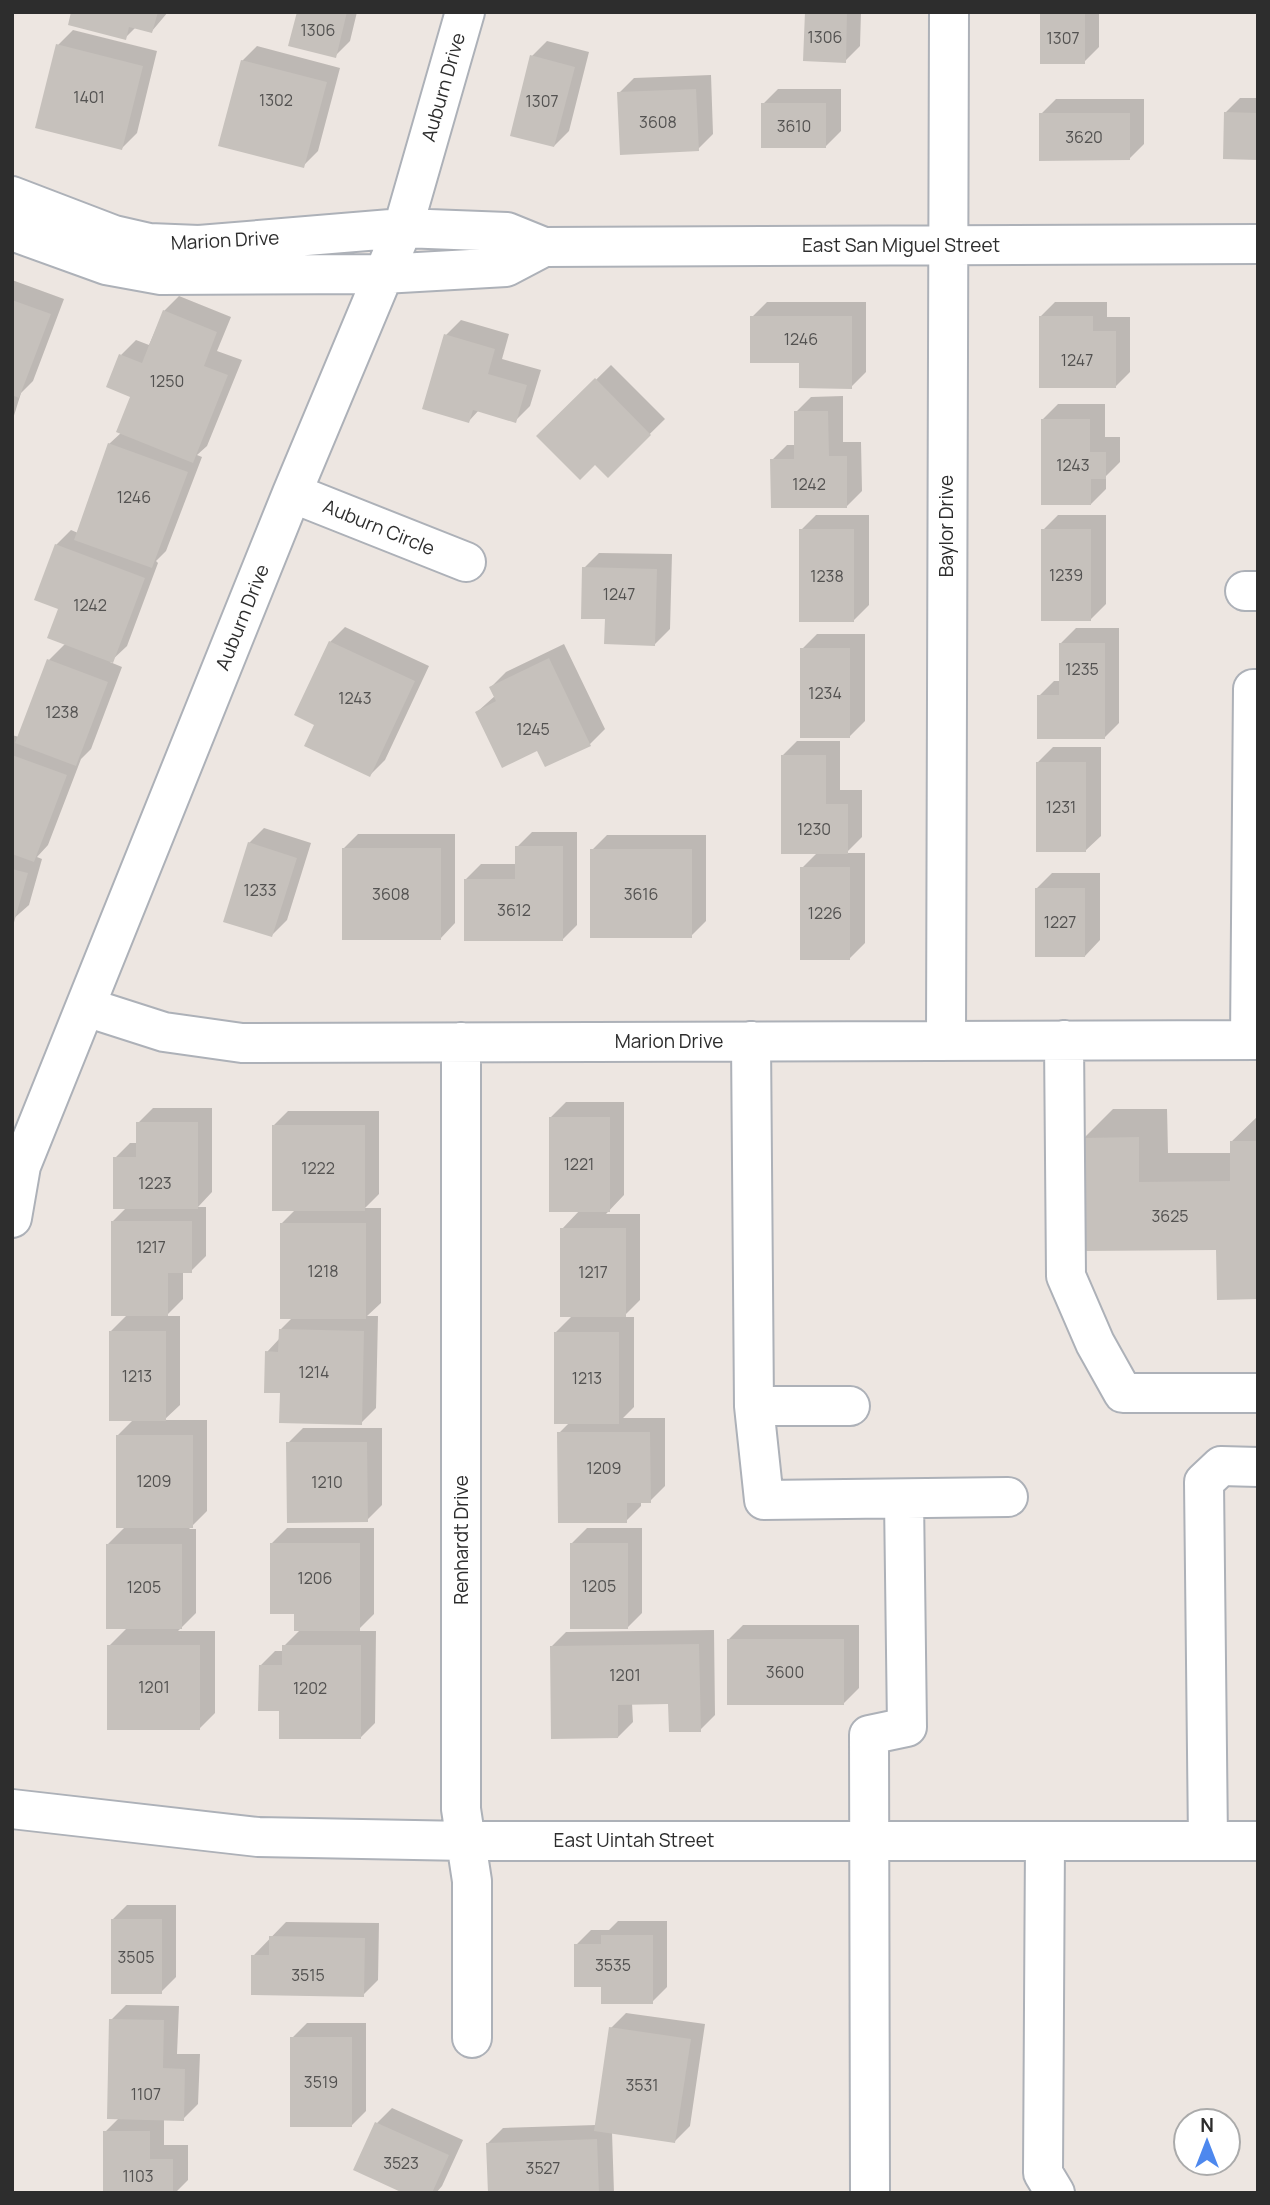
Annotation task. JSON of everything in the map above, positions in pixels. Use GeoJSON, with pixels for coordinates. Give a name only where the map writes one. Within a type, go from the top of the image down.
{"type":"FeatureCollection","features":[{"type":"Feature","properties":{"kind":"street","name":"Auburn Drive"},"geometry":{"type":"LineString","coordinates":[[12,1218],[21,1166],[292,493],[403,228],[465,12]]}},
{"type":"Feature","properties":{"kind":"street","name":"Baylor Drive"},"geometry":{"type":"LineString","coordinates":[[946,1040],[949,12]]}},
{"type":"Feature","properties":{"kind":"street","name":"Marion Drive"},"geometry":{"type":"LineString","coordinates":[[12,196],[114,235],[149,243],[199,245],[403,228]]}},
{"type":"Feature","properties":{"kind":"street","name":"East San Miguel Street"},"geometry":{"type":"LineString","coordinates":[[403,228],[507,232],[544,247],[1258,244]]}},
{"type":"Feature","properties":{"kind":"street","name":"Marion Drive"},"geometry":{"type":"LineString","coordinates":[[12,231],[106,265],[161,275],[383,274]]}},
{"type":"Feature","properties":{"kind":"street","name":"East San Miguel Street"},"geometry":{"type":"LineString","coordinates":[[383,274],[506,267],[544,247]]}},
{"type":"Feature","properties":{"kind":"street","name":"Auburn Circle"},"geometry":{"type":"LineString","coordinates":[[292,493],[466,562]]}},
{"type":"Feature","properties":{"kind":"street"},"geometry":{"type":"LineString","coordinates":[[1254,1040],[1253,689],[1258,689]]}},
{"type":"Feature","properties":{"kind":"street","name":"Marion Drive"},"geometry":{"type":"LineString","coordinates":[[86,1007],[164,1032],[221,1041],[1254,1040]]}},
{"type":"Feature","properties":{"kind":"street"},"geometry":{"type":"LineString","coordinates":[[1064,1040],[1066,1276],[1095,1343],[1123,1393],[1258,1393]]}},
{"type":"Feature","properties":{"kind":"street"},"geometry":{"type":"LineString","coordinates":[[751,1041],[754,1406],[764,1500],[1008,1497]]}},
{"type":"Feature","properties":{"kind":"street","name":"Renhardt Drive"},"geometry":{"type":"LineString","coordinates":[[461,1042],[461,1809],[472,1881],[472,2038]]}},
{"type":"Feature","properties":{"kind":"street"},"geometry":{"type":"LineString","coordinates":[[754,1406],[850,1406]]}},
{"type":"Feature","properties":{"kind":"street"},"geometry":{"type":"LineString","coordinates":[[1208,1842],[1204,1482],[1221,1466],[1258,1467]]}},
{"type":"Feature","properties":{"kind":"street"},"geometry":{"type":"LineString","coordinates":[[870,2193],[869,1735],[907,1727],[904,1499]]}},
{"type":"Feature","properties":{"kind":"street","name":"East Uintah Street"},"geometry":{"type":"LineString","coordinates":[[12,1809],[258,1837],[466,1841],[870,1839],[1258,1842]]}},
{"type":"Feature","properties":{"kind":"street"},"geometry":{"type":"LineString","coordinates":[[1045,1842],[1043,2172],[1055,2193]]}},
{"type":"Feature","properties":{"kind":"building"},"geometry":{"type":"Polygon","coordinates":[[[71,12],[158,12],[152,33],[129,27],[126,40],[68,25],[71,12]]]}},
{"type":"Feature","properties":{"kind":"building"},"geometry":{"type":"Polygon","coordinates":[[[297,12],[347,12],[336,58],[288,46],[297,12]]]}},
{"type":"Feature","properties":{"kind":"building"},"geometry":{"type":"Polygon","coordinates":[[[805,12],[847,12],[846,63],[803,61],[805,12]]]}},
{"type":"Feature","properties":{"kind":"building"},"geometry":{"type":"Polygon","coordinates":[[[1040,12],[1085,12],[1085,64],[1040,64],[1040,12]]]}},
{"type":"Feature","properties":{"kind":"building"},"geometry":{"type":"Polygon","coordinates":[[[56,44],[143,66],[122,150],[35,128],[56,44]]]}},
{"type":"Feature","properties":{"kind":"building"},"geometry":{"type":"Polygon","coordinates":[[[530,55],[575,67],[554,147],[510,136],[530,55]]]}},
{"type":"Feature","properties":{"kind":"building"},"geometry":{"type":"Polygon","coordinates":[[[241,60],[327,82],[304,168],[218,146],[241,60]]]}},
{"type":"Feature","properties":{"kind":"building"},"geometry":{"type":"Polygon","coordinates":[[[696,89],[699,151],[620,155],[617,92],[696,89]]]}},
{"type":"Feature","properties":{"kind":"building"},"geometry":{"type":"Polygon","coordinates":[[[761,103],[826,103],[826,148],[761,148],[761,103]]]}},
{"type":"Feature","properties":{"kind":"building"},"geometry":{"type":"Polygon","coordinates":[[[1224,112],[1258,113],[1258,160],[1223,159],[1224,112]]]}},
{"type":"Feature","properties":{"kind":"building"},"geometry":{"type":"Polygon","coordinates":[[[1039,113],[1130,113],[1130,160],[1039,161],[1039,113]]]}},
{"type":"Feature","properties":{"kind":"building"},"geometry":{"type":"Polygon","coordinates":[[[12,300],[51,314],[19,398],[12,395],[12,300]]]}},
{"type":"Feature","properties":{"kind":"building"},"geometry":{"type":"Polygon","coordinates":[[[163,310],[217,332],[204,366],[228,375],[193,463],[116,432],[130,397],[106,387],[119,354],[142,363],[163,310]]]}},
{"type":"Feature","properties":{"kind":"building"},"geometry":{"type":"Polygon","coordinates":[[[750,316],[852,316],[852,389],[799,388],[799,363],[750,363],[750,316]]]}},
{"type":"Feature","properties":{"kind":"building"},"geometry":{"type":"Polygon","coordinates":[[[1039,316],[1093,316],[1093,331],[1116,331],[1116,388],[1039,388],[1039,316]]]}},
{"type":"Feature","properties":{"kind":"building"},"geometry":{"type":"Polygon","coordinates":[[[444,334],[495,349],[488,374],[527,385],[516,423],[473,410],[469,423],[422,409],[444,334]]]}},
{"type":"Feature","properties":{"kind":"building"},"geometry":{"type":"Polygon","coordinates":[[[595,378],[651,435],[608,478],[595,465],[580,480],[536,436],[595,378]]]}},
{"type":"Feature","properties":{"kind":"building"},"geometry":{"type":"Polygon","coordinates":[[[794,411],[828,411],[829,456],[847,456],[847,508],[771,508],[770,459],[794,459],[794,411]]]}},
{"type":"Feature","properties":{"kind":"building"},"geometry":{"type":"Polygon","coordinates":[[[1041,419],[1090,419],[1090,452],[1106,452],[1106,479],[1091,479],[1091,505],[1041,505],[1041,419]]]}},
{"type":"Feature","properties":{"kind":"building"},"geometry":{"type":"Polygon","coordinates":[[[108,443],[188,472],[152,568],[74,540],[108,443]]]}},
{"type":"Feature","properties":{"kind":"building"},"geometry":{"type":"Polygon","coordinates":[[[799,529],[854,529],[854,622],[799,622],[799,529]]]}},
{"type":"Feature","properties":{"kind":"building"},"geometry":{"type":"Polygon","coordinates":[[[1041,529],[1091,529],[1091,621],[1041,621],[1041,529]]]}},
{"type":"Feature","properties":{"kind":"building"},"geometry":{"type":"Polygon","coordinates":[[[55,544],[145,578],[113,663],[47,638],[58,609],[34,600],[55,544]]]}},
{"type":"Feature","properties":{"kind":"building"},"geometry":{"type":"Polygon","coordinates":[[[582,567],[657,569],[655,646],[604,644],[605,619],[581,619],[582,567]]]}},
{"type":"Feature","properties":{"kind":"building"},"geometry":{"type":"Polygon","coordinates":[[[329,641],[415,681],[370,777],[304,746],[314,725],[294,715],[329,641]]]}},
{"type":"Feature","properties":{"kind":"building"},"geometry":{"type":"Polygon","coordinates":[[[1059,643],[1105,643],[1105,739],[1037,739],[1037,695],[1059,695],[1059,643]]]}},
{"type":"Feature","properties":{"kind":"building"},"geometry":{"type":"Polygon","coordinates":[[[800,648],[850,648],[850,738],[800,738],[800,648]]]}},
{"type":"Feature","properties":{"kind":"building"},"geometry":{"type":"Polygon","coordinates":[[[549,658],[591,746],[545,767],[537,751],[502,768],[475,712],[496,701],[489,687],[549,658]]]}},
{"type":"Feature","properties":{"kind":"building"},"geometry":{"type":"Polygon","coordinates":[[[47,659],[108,682],[76,766],[15,743],[47,659]]]}},
{"type":"Feature","properties":{"kind":"building"},"geometry":{"type":"Polygon","coordinates":[[[12,755],[67,775],[34,862],[12,854],[12,755]]]}},
{"type":"Feature","properties":{"kind":"building"},"geometry":{"type":"Polygon","coordinates":[[[781,755],[826,755],[826,804],[848,804],[848,854],[781,854],[781,755]]]}},
{"type":"Feature","properties":{"kind":"building"},"geometry":{"type":"Polygon","coordinates":[[[1036,762],[1086,762],[1086,852],[1036,852],[1036,762]]]}},
{"type":"Feature","properties":{"kind":"building"},"geometry":{"type":"Polygon","coordinates":[[[248,842],[297,858],[272,937],[223,922],[248,842]]]}},
{"type":"Feature","properties":{"kind":"building"},"geometry":{"type":"Polygon","coordinates":[[[515,846],[563,846],[563,941],[464,941],[464,879],[515,879],[515,846]]]}},
{"type":"Feature","properties":{"kind":"building"},"geometry":{"type":"Polygon","coordinates":[[[342,848],[441,848],[441,940],[342,940],[342,848]]]}},
{"type":"Feature","properties":{"kind":"building"},"geometry":{"type":"Polygon","coordinates":[[[590,849],[692,849],[692,938],[590,938],[590,849]]]}},
{"type":"Feature","properties":{"kind":"building"},"geometry":{"type":"Polygon","coordinates":[[[800,867],[850,867],[850,960],[800,960],[800,867]]]}},
{"type":"Feature","properties":{"kind":"building"},"geometry":{"type":"Polygon","coordinates":[[[12,869],[28,873],[13,926],[12,926],[12,869]]]}},
{"type":"Feature","properties":{"kind":"building"},"geometry":{"type":"Polygon","coordinates":[[[1035,888],[1085,888],[1085,957],[1035,957],[1035,888]]]}},
{"type":"Feature","properties":{"kind":"building"},"geometry":{"type":"Polygon","coordinates":[[[549,1117],[610,1117],[610,1212],[549,1212],[549,1117]]]}},
{"type":"Feature","properties":{"kind":"building"},"geometry":{"type":"Polygon","coordinates":[[[136,1122],[198,1122],[198,1209],[113,1209],[113,1157],[136,1157],[136,1122]]]}},
{"type":"Feature","properties":{"kind":"building"},"geometry":{"type":"Polygon","coordinates":[[[272,1125],[365,1125],[365,1211],[272,1211],[272,1125]]]}},
{"type":"Feature","properties":{"kind":"building"},"geometry":{"type":"Polygon","coordinates":[[[1139,1137],[1139,1182],[1230,1181],[1230,1141],[1258,1141],[1258,1299],[1217,1300],[1216,1250],[1083,1251],[1082,1138],[1139,1137]]]}},
{"type":"Feature","properties":{"kind":"building"},"geometry":{"type":"Polygon","coordinates":[[[111,1221],[192,1221],[192,1273],[168,1273],[168,1316],[111,1316],[111,1221]]]}},
{"type":"Feature","properties":{"kind":"building"},"geometry":{"type":"Polygon","coordinates":[[[280,1223],[366,1223],[366,1319],[280,1319],[280,1223]]]}},
{"type":"Feature","properties":{"kind":"building"},"geometry":{"type":"Polygon","coordinates":[[[560,1228],[626,1228],[626,1317],[560,1317],[560,1228]]]}},
{"type":"Feature","properties":{"kind":"building"},"geometry":{"type":"Polygon","coordinates":[[[279,1329],[364,1331],[362,1425],[279,1423],[280,1393],[264,1393],[265,1351],[278,1352],[279,1329]]]}},
{"type":"Feature","properties":{"kind":"building"},"geometry":{"type":"Polygon","coordinates":[[[109,1331],[166,1331],[166,1421],[109,1421],[109,1331]]]}},
{"type":"Feature","properties":{"kind":"building"},"geometry":{"type":"Polygon","coordinates":[[[554,1332],[619,1332],[619,1424],[554,1424],[554,1332]]]}},
{"type":"Feature","properties":{"kind":"building"},"geometry":{"type":"Polygon","coordinates":[[[557,1432],[650,1432],[651,1503],[627,1503],[627,1523],[558,1523],[557,1432]]]}},
{"type":"Feature","properties":{"kind":"building"},"geometry":{"type":"Polygon","coordinates":[[[116,1435],[193,1435],[193,1528],[116,1528],[116,1435]]]}},
{"type":"Feature","properties":{"kind":"building"},"geometry":{"type":"Polygon","coordinates":[[[286,1442],[367,1442],[368,1522],[287,1523],[286,1442]]]}},
{"type":"Feature","properties":{"kind":"building"},"geometry":{"type":"Polygon","coordinates":[[[270,1543],[360,1543],[360,1631],[294,1631],[294,1614],[270,1614],[270,1543]]]}},
{"type":"Feature","properties":{"kind":"building"},"geometry":{"type":"Polygon","coordinates":[[[570,1543],[628,1543],[628,1629],[570,1629],[570,1543]]]}},
{"type":"Feature","properties":{"kind":"building"},"geometry":{"type":"Polygon","coordinates":[[[106,1544],[182,1544],[182,1629],[106,1629],[106,1544]]]}},
{"type":"Feature","properties":{"kind":"building"},"geometry":{"type":"Polygon","coordinates":[[[727,1639],[844,1639],[844,1705],[727,1705],[727,1639]]]}},
{"type":"Feature","properties":{"kind":"building"},"geometry":{"type":"Polygon","coordinates":[[[699,1644],[701,1732],[669,1732],[668,1704],[618,1705],[618,1738],[551,1739],[550,1646],[699,1644]]]}},
{"type":"Feature","properties":{"kind":"building"},"geometry":{"type":"Polygon","coordinates":[[[107,1645],[200,1645],[200,1730],[107,1730],[107,1645]]]}},
{"type":"Feature","properties":{"kind":"building"},"geometry":{"type":"Polygon","coordinates":[[[282,1645],[361,1645],[361,1739],[279,1739],[279,1711],[258,1711],[259,1665],[282,1665],[282,1645]]]}},
{"type":"Feature","properties":{"kind":"building"},"geometry":{"type":"Polygon","coordinates":[[[111,1919],[162,1919],[162,1994],[111,1994],[111,1919]]]}},
{"type":"Feature","properties":{"kind":"building"},"geometry":{"type":"Polygon","coordinates":[[[601,1935],[653,1935],[653,2004],[601,2004],[601,1987],[574,1987],[574,1944],[601,1944],[601,1935]]]}},
{"type":"Feature","properties":{"kind":"building"},"geometry":{"type":"Polygon","coordinates":[[[269,1936],[365,1938],[364,1997],[251,1995],[251,1955],[269,1955],[269,1936]]]}},
{"type":"Feature","properties":{"kind":"building"},"geometry":{"type":"Polygon","coordinates":[[[109,2019],[164,2020],[163,2068],[185,2069],[184,2121],[107,2119],[109,2019]]]}},
{"type":"Feature","properties":{"kind":"building"},"geometry":{"type":"Polygon","coordinates":[[[609,2027],[691,2039],[675,2143],[594,2131],[609,2027]]]}},
{"type":"Feature","properties":{"kind":"building"},"geometry":{"type":"Polygon","coordinates":[[[290,2037],[352,2037],[352,2127],[290,2127],[290,2037]]]}},
{"type":"Feature","properties":{"kind":"building"},"geometry":{"type":"Polygon","coordinates":[[[375,2122],[449,2155],[432,2193],[403,2193],[353,2170],[375,2122]]]}},
{"type":"Feature","properties":{"kind":"building"},"geometry":{"type":"Polygon","coordinates":[[[103,2131],[150,2131],[150,2159],[173,2159],[173,2193],[103,2193],[103,2131]]]}},
{"type":"Feature","properties":{"kind":"building"},"geometry":{"type":"Polygon","coordinates":[[[597,2139],[599,2193],[488,2193],[486,2143],[597,2139]]]}}]}
